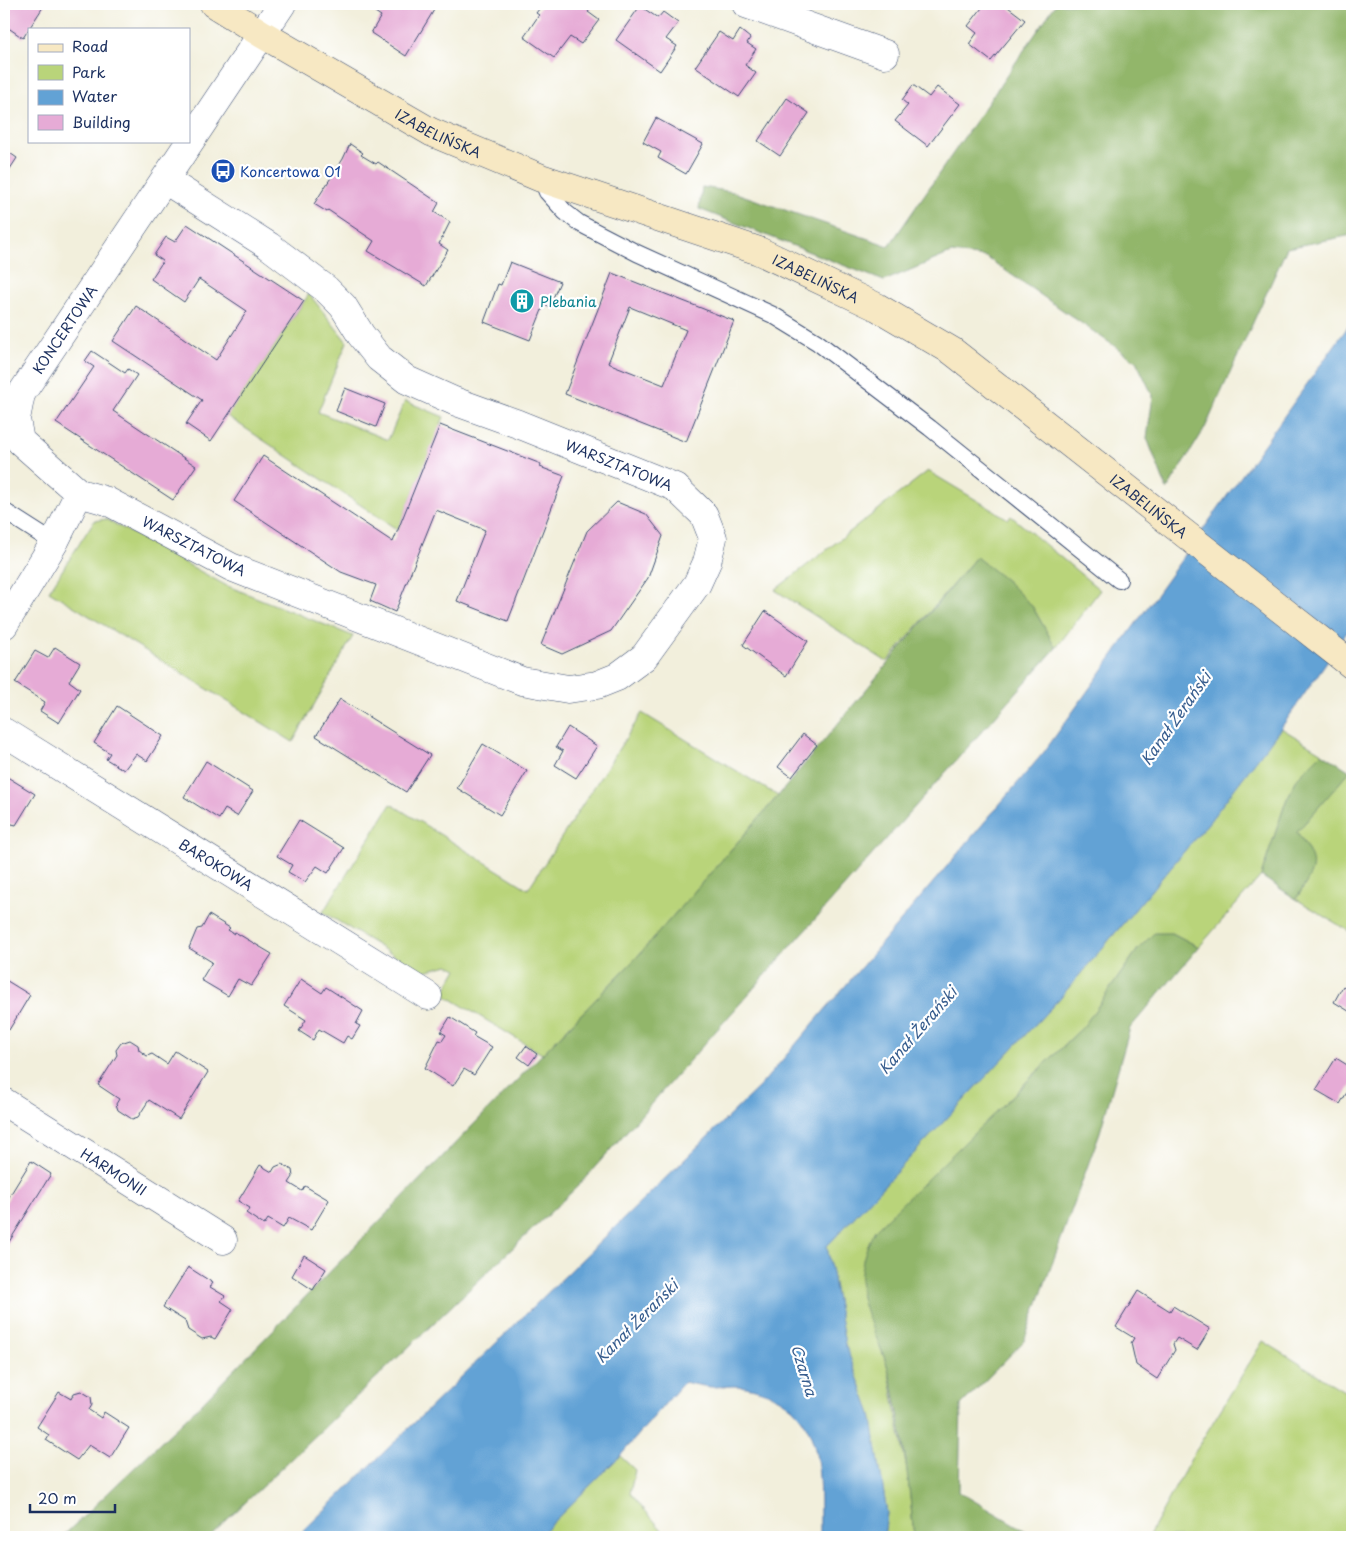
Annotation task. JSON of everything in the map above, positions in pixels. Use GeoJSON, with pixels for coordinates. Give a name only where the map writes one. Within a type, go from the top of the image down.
{"type":"FeatureCollection","features":[{"type":"Feature","properties":{"kind":"street","name":"IZABELIŃSKA"},"geometry":{"type":"LineString","coordinates":[[214,4],[431,132],[541,178],[759,252],[877,307],[952,351],[1352,665]]}},
{"type":"Feature","properties":{"kind":"street","name":"KONCERTOWA"},"geometry":{"type":"LineString","coordinates":[[79,493],[20,441],[16,419],[17,405],[21,394],[282,4]]}},
{"type":"Feature","properties":{"kind":"street"},"geometry":{"type":"LineString","coordinates":[[746,4],[885,54]]}},
{"type":"Feature","properties":{"kind":"street","name":"WARSZTATOWA"},"geometry":{"type":"LineString","coordinates":[[79,493],[107,501],[240,571],[522,681],[568,688],[597,685],[617,677],[644,658],[697,584],[707,562],[712,538],[704,515],[675,487],[518,424],[454,402],[407,380],[379,358],[361,335],[343,306],[326,288],[269,246],[165,180]]}},
{"type":"Feature","properties":{"kind":"street"},"geometry":{"type":"LineString","coordinates":[[4,624],[54,543],[79,493]]}},
{"type":"Feature","properties":{"kind":"street","name":"BAROKOWA"},"geometry":{"type":"LineString","coordinates":[[4,732],[428,996]]}},
{"type":"Feature","properties":{"kind":"street","name":"HARMONII"},"geometry":{"type":"LineString","coordinates":[[4,1102],[223,1240]]}},
{"type":"Feature","properties":{"kind":"lane"},"geometry":{"type":"LineString","coordinates":[[541,178],[547,192],[565,212],[579,223],[637,253],[773,315],[817,342],[930,428],[1119,580]]}},
{"type":"Feature","properties":{"kind":"lane"},"geometry":{"type":"LineString","coordinates":[[4,511],[54,543]]}},
{"type":"Feature","properties":{"kind":"green space"},"geometry":{"type":"Polygon","coordinates":[[[1056,4],[1352,4],[1352,235],[1287,248],[1205,428],[1167,490],[1147,438],[1153,396],[1136,361],[986,257],[951,253],[884,281],[699,209],[702,187],[733,192],[889,246],[1056,4]]]}},
{"type":"Feature","properties":{"kind":"green space"},"geometry":{"type":"Polygon","coordinates":[[[309,294],[347,342],[318,412],[388,440],[405,401],[444,417],[398,530],[227,416],[309,294]]]}},
{"type":"Feature","properties":{"kind":"green space"},"geometry":{"type":"Polygon","coordinates":[[[928,471],[1008,519],[1011,516],[1100,590],[1056,648],[1032,606],[976,557],[887,662],[775,590],[928,471]]]}},
{"type":"Feature","properties":{"kind":"green space"},"geometry":{"type":"Polygon","coordinates":[[[106,519],[225,585],[353,636],[293,742],[49,591],[94,521],[106,519]]]}},
{"type":"Feature","properties":{"kind":"green space"},"geometry":{"type":"Polygon","coordinates":[[[976,557],[1007,581],[1032,606],[1056,648],[579,1185],[209,1537],[62,1537],[201,1404],[637,957],[778,796],[976,557]]]}},
{"type":"Feature","properties":{"kind":"green space"},"geometry":{"type":"Polygon","coordinates":[[[642,713],[778,796],[637,957],[542,1054],[443,994],[457,969],[448,965],[421,972],[323,912],[391,804],[528,889],[642,713]]]}},
{"type":"Feature","properties":{"kind":"green space"},"geometry":{"type":"Polygon","coordinates":[[[1281,728],[1322,753],[1298,777],[1286,801],[1261,876],[1199,947],[1172,933],[1138,949],[1084,1026],[1013,1095],[861,1293],[888,1368],[908,1476],[914,1537],[884,1537],[887,1513],[871,1414],[845,1344],[827,1246],[1060,998],[1209,822],[1281,728]]]}},
{"type":"Feature","properties":{"kind":"green space"},"geometry":{"type":"Polygon","coordinates":[[[1322,753],[1350,771],[1297,832],[1309,852],[1313,865],[1312,872],[1296,899],[1261,876],[1286,801],[1298,777],[1322,753]]]}},
{"type":"Feature","properties":{"kind":"green space"},"geometry":{"type":"Polygon","coordinates":[[[1352,768],[1352,933],[1296,899],[1307,880],[1312,866],[1308,851],[1297,832],[1352,768]]]}},
{"type":"Feature","properties":{"kind":"green space"},"geometry":{"type":"Polygon","coordinates":[[[1154,933],[1172,933],[1199,947],[1130,1028],[1100,1132],[1024,1341],[961,1405],[959,1492],[1036,1537],[914,1537],[904,1452],[893,1388],[885,1359],[861,1292],[863,1260],[868,1245],[875,1230],[1084,1026],[1138,949],[1154,933]]]}},
{"type":"Feature","properties":{"kind":"green space"},"geometry":{"type":"Polygon","coordinates":[[[1263,1341],[1352,1396],[1352,1537],[1148,1537],[1197,1448],[1263,1341]]]}},
{"type":"Feature","properties":{"kind":"green space"},"geometry":{"type":"Polygon","coordinates":[[[620,1456],[635,1470],[630,1493],[668,1537],[538,1537],[620,1456]]]}},
{"type":"Feature","properties":{"kind":"water"},"geometry":{"type":"Polygon","coordinates":[[[1352,321],[1352,625],[1281,728],[1209,822],[1060,998],[827,1246],[845,1344],[871,1414],[887,1513],[884,1537],[820,1537],[818,1465],[813,1443],[805,1424],[792,1408],[773,1395],[746,1387],[711,1387],[684,1382],[620,1456],[538,1537],[297,1537],[761,1085],[1044,752],[1352,321]]]}},
{"type":"Feature","properties":{"kind":"building"},"geometry":{"type":"Polygon","coordinates":[[[4,4],[45,4],[23,38],[4,25],[4,4]]]}},
{"type":"Feature","properties":{"kind":"building"},"geometry":{"type":"Polygon","coordinates":[[[380,4],[403,6],[404,4],[424,4],[434,10],[406,56],[371,33],[381,16],[375,12],[380,4]]]}},
{"type":"Feature","properties":{"kind":"building"},"geometry":{"type":"Polygon","coordinates":[[[543,4],[594,4],[588,12],[599,20],[581,44],[570,37],[554,58],[524,37],[539,15],[536,13],[543,4]]]}},
{"type":"Feature","properties":{"kind":"building"},"geometry":{"type":"Polygon","coordinates":[[[985,4],[1004,4],[1025,20],[991,61],[969,44],[977,33],[968,26],[985,4]]]}},
{"type":"Feature","properties":{"kind":"building"},"geometry":{"type":"Polygon","coordinates":[[[640,6],[658,18],[663,12],[678,23],[666,39],[677,46],[660,71],[616,40],[640,6]]]}},
{"type":"Feature","properties":{"kind":"building"},"geometry":{"type":"Polygon","coordinates":[[[740,30],[750,38],[747,43],[756,49],[745,65],[756,73],[739,97],[695,67],[719,32],[733,41],[740,30]]]}},
{"type":"Feature","properties":{"kind":"building"},"geometry":{"type":"Polygon","coordinates":[[[913,85],[929,97],[937,87],[960,104],[928,146],[895,121],[908,105],[902,100],[913,85]]]}},
{"type":"Feature","properties":{"kind":"building"},"geometry":{"type":"Polygon","coordinates":[[[787,98],[809,113],[780,156],[758,141],[787,98]]]}},
{"type":"Feature","properties":{"kind":"building"},"geometry":{"type":"Polygon","coordinates":[[[656,118],[703,144],[686,174],[658,158],[661,152],[643,142],[656,118]]]}},
{"type":"Feature","properties":{"kind":"building"},"geometry":{"type":"Polygon","coordinates":[[[350,144],[363,153],[361,155],[376,164],[378,162],[439,203],[434,212],[450,222],[439,244],[448,250],[426,286],[368,251],[374,241],[328,210],[327,212],[314,204],[343,159],[350,144]]]}},
{"type":"Feature","properties":{"kind":"building"},"geometry":{"type":"Polygon","coordinates":[[[4,149],[17,158],[4,178],[4,149]]]}},
{"type":"Feature","properties":{"kind":"building"},"geometry":{"type":"Polygon","coordinates":[[[187,224],[304,301],[211,441],[186,424],[202,400],[113,341],[136,306],[216,360],[247,311],[199,279],[184,302],[151,279],[163,261],[154,255],[166,237],[175,242],[187,224]]]}},
{"type":"Feature","properties":{"kind":"building","name":"Plebania"},"geometry":{"type":"Polygon","coordinates":[[[510,262],[560,282],[549,307],[544,305],[530,340],[484,322],[498,284],[501,285],[510,262]]]}},
{"type":"Feature","properties":{"kind":"building"},"geometry":{"type":"Polygon","coordinates":[[[612,273],[734,321],[686,442],[565,394],[612,273]],[[630,307],[608,363],[664,385],[686,330],[630,307]]]}},
{"type":"Feature","properties":{"kind":"building"},"geometry":{"type":"Polygon","coordinates":[[[92,351],[125,373],[128,369],[137,375],[113,411],[196,466],[173,500],[56,423],[94,367],[85,361],[92,351]]]}},
{"type":"Feature","properties":{"kind":"building"},"geometry":{"type":"Polygon","coordinates":[[[345,388],[385,404],[376,427],[336,411],[345,388]]]}},
{"type":"Feature","properties":{"kind":"building"},"geometry":{"type":"Polygon","coordinates":[[[440,425],[541,464],[540,467],[564,476],[508,621],[457,601],[485,530],[436,510],[395,612],[370,601],[376,585],[341,572],[234,501],[263,456],[393,542],[440,425]]]}},
{"type":"Feature","properties":{"kind":"building"},"geometry":{"type":"Polygon","coordinates":[[[617,502],[646,514],[663,536],[648,578],[611,631],[562,654],[541,645],[587,531],[617,502]]]}},
{"type":"Feature","properties":{"kind":"building"},"geometry":{"type":"Polygon","coordinates":[[[765,611],[808,641],[786,676],[743,645],[765,611]]]}},
{"type":"Feature","properties":{"kind":"building"},"geometry":{"type":"Polygon","coordinates":[[[55,647],[80,663],[69,681],[80,689],[59,723],[40,711],[45,702],[15,683],[35,651],[48,658],[55,647]]]}},
{"type":"Feature","properties":{"kind":"building"},"geometry":{"type":"Polygon","coordinates":[[[340,699],[430,755],[406,792],[316,736],[340,699]]]}},
{"type":"Feature","properties":{"kind":"building"},"geometry":{"type":"Polygon","coordinates":[[[117,706],[163,736],[147,761],[136,754],[124,770],[106,759],[110,753],[94,743],[117,706]]]}},
{"type":"Feature","properties":{"kind":"building"},"geometry":{"type":"Polygon","coordinates":[[[568,727],[597,746],[576,778],[555,765],[563,751],[556,747],[568,727]]]}},
{"type":"Feature","properties":{"kind":"building"},"geometry":{"type":"Polygon","coordinates":[[[803,734],[817,745],[792,777],[778,767],[803,734]]]}},
{"type":"Feature","properties":{"kind":"building"},"geometry":{"type":"Polygon","coordinates":[[[483,744],[527,771],[500,815],[457,788],[483,744]]]}},
{"type":"Feature","properties":{"kind":"building"},"geometry":{"type":"Polygon","coordinates":[[[206,761],[253,791],[237,816],[225,809],[219,819],[184,797],[206,761]]]}},
{"type":"Feature","properties":{"kind":"building"},"geometry":{"type":"Polygon","coordinates":[[[4,775],[35,794],[16,825],[4,822],[4,775]]]}},
{"type":"Feature","properties":{"kind":"building"},"geometry":{"type":"Polygon","coordinates":[[[299,820],[344,848],[328,873],[317,866],[305,882],[288,872],[292,865],[277,856],[299,820]]]}},
{"type":"Feature","properties":{"kind":"building"},"geometry":{"type":"Polygon","coordinates":[[[209,915],[230,928],[228,930],[234,934],[235,932],[272,954],[251,986],[238,979],[228,996],[201,980],[212,962],[189,948],[197,929],[202,928],[209,915]]]}},
{"type":"Feature","properties":{"kind":"building"},"geometry":{"type":"Polygon","coordinates":[[[4,979],[30,995],[9,1030],[4,1027],[4,979]]]}},
{"type":"Feature","properties":{"kind":"building"},"geometry":{"type":"Polygon","coordinates":[[[301,979],[322,993],[326,987],[363,1011],[356,1024],[360,1026],[352,1039],[347,1036],[343,1043],[319,1029],[313,1040],[299,1031],[306,1020],[284,1006],[301,979]]]}},
{"type":"Feature","properties":{"kind":"building"},"geometry":{"type":"Polygon","coordinates":[[[1343,986],[1352,992],[1352,1013],[1334,1002],[1343,986]]]}},
{"type":"Feature","properties":{"kind":"building"},"geometry":{"type":"Polygon","coordinates":[[[450,1017],[475,1033],[473,1036],[492,1047],[474,1075],[464,1069],[453,1086],[425,1068],[439,1040],[442,1041],[446,1035],[441,1032],[450,1017]]]}},
{"type":"Feature","properties":{"kind":"building"},"geometry":{"type":"Polygon","coordinates":[[[130,1040],[138,1045],[139,1050],[147,1056],[152,1054],[167,1064],[175,1051],[208,1072],[179,1119],[149,1100],[138,1117],[132,1119],[118,1110],[116,1104],[119,1099],[98,1085],[117,1055],[116,1050],[121,1043],[130,1040]]]}},
{"type":"Feature","properties":{"kind":"building"},"geometry":{"type":"Polygon","coordinates":[[[526,1046],[537,1054],[529,1065],[518,1057],[526,1046]]]}},
{"type":"Feature","properties":{"kind":"building"},"geometry":{"type":"Polygon","coordinates":[[[1336,1058],[1352,1068],[1352,1084],[1340,1104],[1316,1090],[1336,1058]]]}},
{"type":"Feature","properties":{"kind":"building"},"geometry":{"type":"Polygon","coordinates":[[[31,1161],[51,1174],[4,1250],[4,1205],[31,1161]]]}},
{"type":"Feature","properties":{"kind":"building"},"geometry":{"type":"Polygon","coordinates":[[[282,1164],[292,1170],[293,1177],[289,1183],[302,1191],[305,1186],[329,1200],[311,1230],[289,1218],[283,1228],[268,1219],[264,1225],[246,1213],[250,1208],[238,1201],[260,1165],[272,1172],[275,1167],[282,1164]]]}},
{"type":"Feature","properties":{"kind":"building"},"geometry":{"type":"Polygon","coordinates":[[[304,1255],[326,1269],[313,1290],[292,1276],[304,1255]]]}},
{"type":"Feature","properties":{"kind":"building"},"geometry":{"type":"Polygon","coordinates":[[[188,1267],[213,1283],[210,1287],[225,1296],[221,1301],[233,1309],[215,1339],[211,1337],[202,1339],[188,1330],[185,1321],[163,1307],[188,1267]]]}},
{"type":"Feature","properties":{"kind":"building"},"geometry":{"type":"Polygon","coordinates":[[[1138,1291],[1170,1311],[1173,1306],[1210,1329],[1197,1350],[1177,1338],[1173,1344],[1175,1350],[1157,1379],[1136,1365],[1131,1343],[1134,1338],[1116,1327],[1138,1291]]]}},
{"type":"Feature","properties":{"kind":"building"},"geometry":{"type":"Polygon","coordinates":[[[81,1391],[91,1397],[92,1405],[89,1410],[101,1418],[104,1412],[129,1428],[110,1458],[89,1445],[77,1460],[46,1440],[49,1435],[37,1427],[59,1392],[71,1399],[74,1393],[81,1391]]]}},
{"type":"Feature","properties":{"kind":"building"},"geometry":{"type":"Polygon","coordinates":[[[4,1406],[9,1409],[4,1417],[4,1406]]]}},
{"type":"Feature","properties":{"kind":"place","name":"Koncertowa 01"},"geometry":{"type":"Point","coordinates":[223,171]}},
{"type":"Feature","properties":{"kind":"place","name":"Plebania"},"geometry":{"type":"Point","coordinates":[522,301]}},
{"type":"Feature","properties":{"kind":"water label","name":"Kanał Żerański"},"geometry":{"type":"Point","coordinates":[1175,718]}},
{"type":"Feature","properties":{"kind":"water label","name":"Kanał Żerański"},"geometry":{"type":"Point","coordinates":[917,1030]}},
{"type":"Feature","properties":{"kind":"water label","name":"Kanał Żerański"},"geometry":{"type":"Point","coordinates":[636,1321]}},
{"type":"Feature","properties":{"kind":"water label","name":"Czarna"},"geometry":{"type":"Point","coordinates":[805,1370]}}]}
